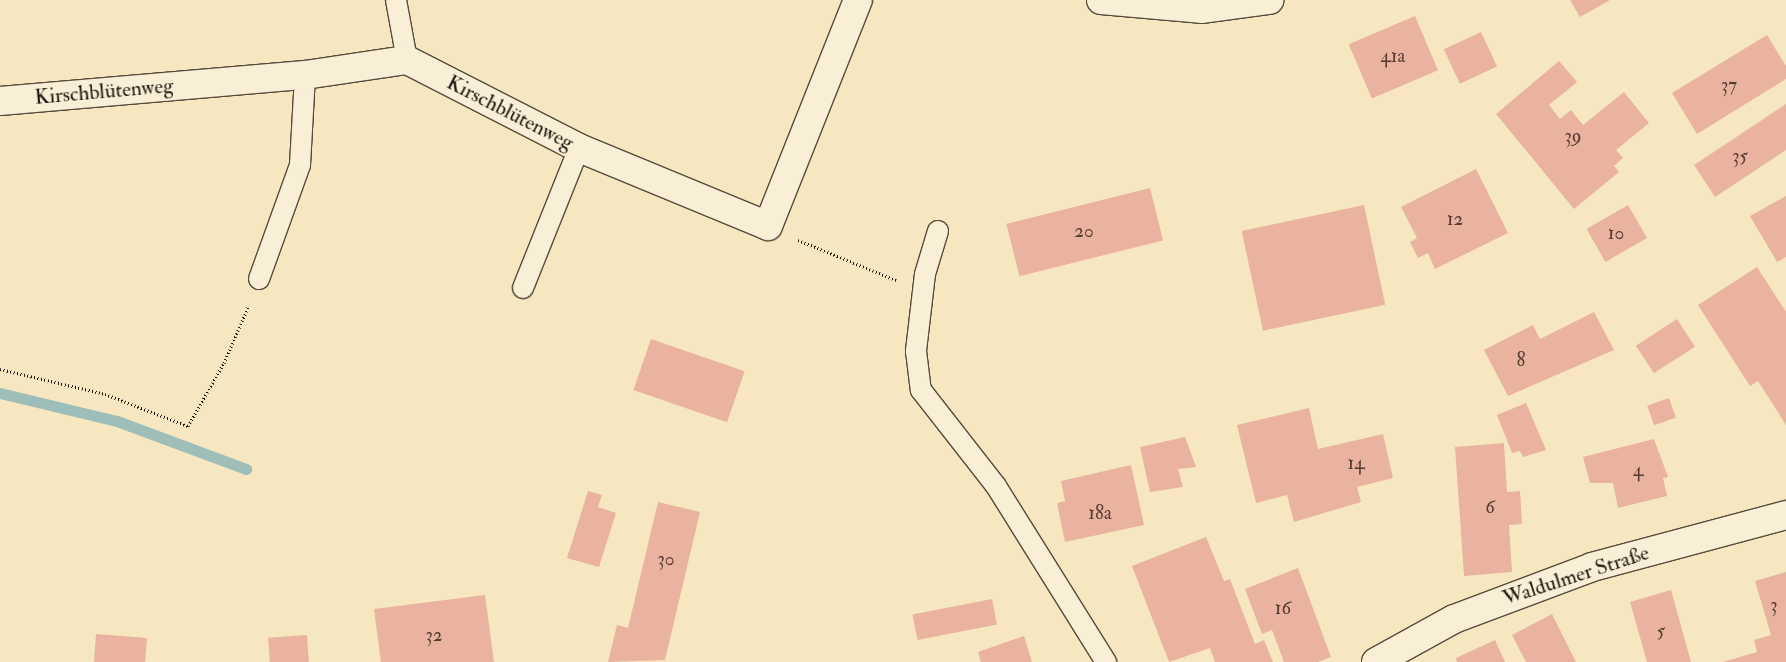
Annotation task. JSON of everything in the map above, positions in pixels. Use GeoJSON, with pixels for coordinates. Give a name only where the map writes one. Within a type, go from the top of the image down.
{"type":"FeatureCollection","features":[{"type":"Feature","properties":{"kind":"street"},"geometry":{"type":"LineString","coordinates":[[768,226],[858,0]]}},
{"type":"Feature","properties":{"kind":"street"},"geometry":{"type":"LineString","coordinates":[[1100,0],[1202,9],[1269,0]]}},
{"type":"Feature","properties":{"kind":"street","name":"Kirschblütenweg"},"geometry":{"type":"LineString","coordinates":[[0,101],[305,75],[407,60],[579,148],[768,226]]}},
{"type":"Feature","properties":{"kind":"street","name":"Waldulmer Straße"},"geometry":{"type":"LineString","coordinates":[[1376,662],[1454,619],[1592,566],[1786,515]]}},
{"type":"Feature","properties":{"kind":"lane"},"geometry":{"type":"LineString","coordinates":[[396,0],[407,60]]}},
{"type":"Feature","properties":{"kind":"lane"},"geometry":{"type":"LineString","coordinates":[[260,279],[300,165],[305,75]]}},
{"type":"Feature","properties":{"kind":"lane"},"geometry":{"type":"LineString","coordinates":[[523,288],[579,148]]}},
{"type":"Feature","properties":{"kind":"lane"},"geometry":{"type":"LineString","coordinates":[[938,231],[923,289],[916,352],[921,390],[996,486],[1106,662]]}},
{"type":"Feature","properties":{"kind":"path"},"geometry":{"type":"LineString","coordinates":[[768,226],[836,258],[923,289]]}},
{"type":"Feature","properties":{"kind":"path"},"geometry":{"type":"LineString","coordinates":[[0,369],[105,394],[188,426],[224,363],[260,279]]}},
{"type":"Feature","properties":{"kind":"building"},"geometry":{"type":"Polygon","coordinates":[[[1570,0],[1610,0],[1580,17],[1570,0]]]}},
{"type":"Feature","properties":{"kind":"building"},"geometry":{"type":"Polygon","coordinates":[[[1415,16],[1438,70],[1372,98],[1349,44],[1415,16]]]}},
{"type":"Feature","properties":{"kind":"building"},"geometry":{"type":"Polygon","coordinates":[[[1481,32],[1497,66],[1460,84],[1444,49],[1481,32]]]}},
{"type":"Feature","properties":{"kind":"building"},"geometry":{"type":"Polygon","coordinates":[[[1767,35],[1786,66],[1786,79],[1697,134],[1672,93],[1767,35]]]}},
{"type":"Feature","properties":{"kind":"building"},"geometry":{"type":"Polygon","coordinates":[[[1559,61],[1577,82],[1549,105],[1560,119],[1571,110],[1583,125],[1624,92],[1649,123],[1616,150],[1623,158],[1614,166],[1619,172],[1574,209],[1496,114],[1559,61]]]}},
{"type":"Feature","properties":{"kind":"building"},"geometry":{"type":"Polygon","coordinates":[[[1786,104],[1786,150],[1715,197],[1694,165],[1786,104]]]}},
{"type":"Feature","properties":{"kind":"building"},"geometry":{"type":"Polygon","coordinates":[[[1476,169],[1508,233],[1435,269],[1428,253],[1418,258],[1410,242],[1417,238],[1401,207],[1476,169]]]}},
{"type":"Feature","properties":{"kind":"building"},"geometry":{"type":"Polygon","coordinates":[[[1150,188],[1163,240],[1019,276],[1006,224],[1150,188]]]}},
{"type":"Feature","properties":{"kind":"building"},"geometry":{"type":"Polygon","coordinates":[[[1786,196],[1786,257],[1777,262],[1750,216],[1786,196]]]}},
{"type":"Feature","properties":{"kind":"building"},"geometry":{"type":"Polygon","coordinates":[[[1364,205],[1385,305],[1263,331],[1242,231],[1364,205]]]}},
{"type":"Feature","properties":{"kind":"building"},"geometry":{"type":"Polygon","coordinates":[[[1628,205],[1647,238],[1605,262],[1586,229],[1628,205]]]}},
{"type":"Feature","properties":{"kind":"building"},"geometry":{"type":"Polygon","coordinates":[[[1757,267],[1786,312],[1786,425],[1758,381],[1750,386],[1698,305],[1757,267]]]}},
{"type":"Feature","properties":{"kind":"building"},"geometry":{"type":"Polygon","coordinates":[[[1594,312],[1614,350],[1508,396],[1484,350],[1533,325],[1540,339],[1594,312]]]}},
{"type":"Feature","properties":{"kind":"building"},"geometry":{"type":"Polygon","coordinates":[[[1677,319],[1695,347],[1654,373],[1636,346],[1677,319]]]}},
{"type":"Feature","properties":{"kind":"building"},"geometry":{"type":"Polygon","coordinates":[[[651,339],[745,371],[727,422],[633,390],[651,339]]]}},
{"type":"Feature","properties":{"kind":"building"},"geometry":{"type":"Polygon","coordinates":[[[1669,398],[1676,418],[1654,425],[1647,405],[1669,398]]]}},
{"type":"Feature","properties":{"kind":"building"},"geometry":{"type":"Polygon","coordinates":[[[1526,403],[1546,450],[1523,457],[1520,451],[1512,453],[1497,415],[1526,403]]]}},
{"type":"Feature","properties":{"kind":"building"},"geometry":{"type":"Polygon","coordinates":[[[1309,408],[1318,449],[1383,434],[1393,478],[1357,487],[1361,502],[1294,522],[1287,495],[1256,503],[1237,425],[1309,408]]]}},
{"type":"Feature","properties":{"kind":"building"},"geometry":{"type":"Polygon","coordinates":[[[1185,437],[1196,467],[1178,469],[1183,487],[1150,492],[1140,447],[1185,437]]]}},
{"type":"Feature","properties":{"kind":"building"},"geometry":{"type":"Polygon","coordinates":[[[1654,439],[1668,477],[1663,478],[1667,496],[1618,508],[1613,483],[1590,483],[1583,457],[1654,439]]]}},
{"type":"Feature","properties":{"kind":"building"},"geometry":{"type":"Polygon","coordinates":[[[1504,443],[1507,492],[1520,491],[1522,524],[1509,525],[1512,572],[1464,576],[1455,447],[1504,443]]]}},
{"type":"Feature","properties":{"kind":"building"},"geometry":{"type":"Polygon","coordinates":[[[1131,465],[1144,525],[1065,542],[1057,503],[1065,501],[1061,481],[1131,465]]]}},
{"type":"Feature","properties":{"kind":"building"},"geometry":{"type":"Polygon","coordinates":[[[588,491],[602,495],[598,507],[616,513],[599,567],[567,558],[588,491]]]}},
{"type":"Feature","properties":{"kind":"building"},"geometry":{"type":"Polygon","coordinates":[[[658,502],[700,512],[665,660],[608,662],[617,625],[628,628],[658,502]]]}},
{"type":"Feature","properties":{"kind":"building"},"geometry":{"type":"Polygon","coordinates":[[[1206,537],[1224,581],[1230,579],[1255,644],[1264,640],[1273,662],[1215,662],[1210,648],[1169,662],[1132,566],[1206,537]]]}},
{"type":"Feature","properties":{"kind":"building"},"geometry":{"type":"Polygon","coordinates":[[[1298,568],[1331,657],[1318,662],[1284,662],[1272,630],[1262,634],[1245,589],[1298,568]]]}},
{"type":"Feature","properties":{"kind":"building"},"geometry":{"type":"Polygon","coordinates":[[[1786,572],[1786,662],[1723,662],[1757,652],[1754,640],[1771,635],[1755,581],[1786,572]]]}},
{"type":"Feature","properties":{"kind":"building"},"geometry":{"type":"Polygon","coordinates":[[[1671,590],[1691,662],[1647,662],[1630,602],[1671,590]]]}},
{"type":"Feature","properties":{"kind":"building"},"geometry":{"type":"Polygon","coordinates":[[[485,595],[494,662],[381,662],[374,609],[485,595]]]}},
{"type":"Feature","properties":{"kind":"building"},"geometry":{"type":"Polygon","coordinates":[[[992,599],[997,625],[917,640],[912,614],[992,599]]]}},
{"type":"Feature","properties":{"kind":"building"},"geometry":{"type":"Polygon","coordinates":[[[1552,614],[1576,662],[1526,662],[1512,635],[1552,614]]]}},
{"type":"Feature","properties":{"kind":"building"},"geometry":{"type":"Polygon","coordinates":[[[96,634],[147,638],[145,662],[94,662],[96,634]]]}},
{"type":"Feature","properties":{"kind":"building"},"geometry":{"type":"Polygon","coordinates":[[[307,635],[309,662],[270,662],[268,638],[307,635]]]}},
{"type":"Feature","properties":{"kind":"building"},"geometry":{"type":"Polygon","coordinates":[[[1024,636],[1032,662],[981,662],[978,652],[1024,636]]]}},
{"type":"Feature","properties":{"kind":"building"},"geometry":{"type":"Polygon","coordinates":[[[1495,640],[1505,662],[1457,662],[1456,658],[1495,640]]]}},
{"type":"Feature","properties":{"kind":"waterway"},"geometry":{"type":"LineString","coordinates":[[0,393],[117,421],[246,469]]}}]}
